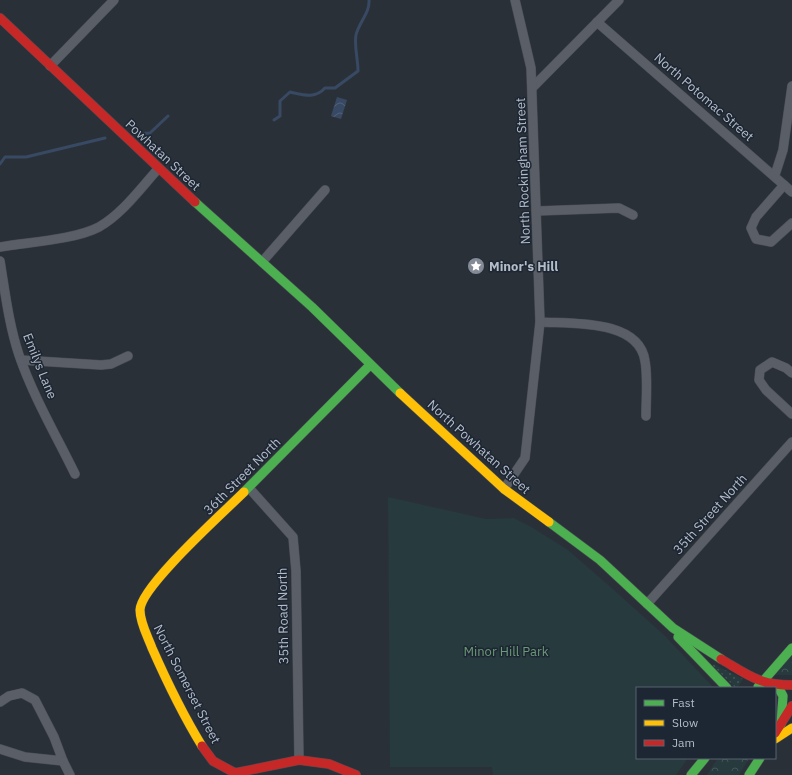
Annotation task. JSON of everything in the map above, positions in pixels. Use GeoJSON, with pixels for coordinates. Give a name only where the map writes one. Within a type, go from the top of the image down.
{"type":"FeatureCollection","features":[{"type":"Feature","properties":{"kind":"street"},"geometry":{"type":"LineString","coordinates":[[50,66],[114,0]]}},
{"type":"Feature","properties":{"kind":"street"},"geometry":{"type":"LineString","coordinates":[[515,0],[529,52],[533,86]]}},
{"type":"Feature","properties":{"kind":"street","name":"North Rockingham Street"},"geometry":{"type":"LineString","coordinates":[[504,489],[525,458],[540,322],[533,86],[619,0]]}},
{"type":"Feature","properties":{"kind":"street","name":"Powhatan Street"},"geometry":{"type":"LineString","coordinates":[[0,18],[158,169],[312,307]]}},
{"type":"Feature","properties":{"kind":"street","name":"North Potomac Street"},"geometry":{"type":"LineString","coordinates":[[597,22],[775,175],[792,192]]}},
{"type":"Feature","properties":{"kind":"street"},"geometry":{"type":"LineString","coordinates":[[775,175],[783,150],[792,86]]}},
{"type":"Feature","properties":{"kind":"street"},"geometry":{"type":"LineString","coordinates":[[0,247],[60,238],[92,230],[109,220],[122,208],[158,169]]}},
{"type":"Feature","properties":{"kind":"street"},"geometry":{"type":"LineString","coordinates":[[784,185],[756,217],[751,228],[756,239],[771,242],[792,223]]}},
{"type":"Feature","properties":{"kind":"street"},"geometry":{"type":"LineString","coordinates":[[262,262],[325,190]]}},
{"type":"Feature","properties":{"kind":"street"},"geometry":{"type":"LineString","coordinates":[[537,211],[619,208],[633,215]]}},
{"type":"Feature","properties":{"kind":"street","name":"Emilys Lane"},"geometry":{"type":"LineString","coordinates":[[0,261],[12,328],[21,360],[33,389],[75,474]]}},
{"type":"Feature","properties":{"kind":"street","name":"North Powhatan Street"},"geometry":{"type":"LineString","coordinates":[[312,307],[370,365],[504,489],[584,548],[673,628],[759,685],[792,685]]}},
{"type":"Feature","properties":{"kind":"street"},"geometry":{"type":"LineString","coordinates":[[540,322],[589,324],[622,331],[639,343],[646,360],[646,416]]}},
{"type":"Feature","properties":{"kind":"street"},"geometry":{"type":"LineString","coordinates":[[21,360],[101,365],[111,364],[128,356]]}},
{"type":"Feature","properties":{"kind":"street"},"geometry":{"type":"LineString","coordinates":[[792,373],[786,368],[772,362],[760,370],[759,380],[766,390],[792,414]]}},
{"type":"Feature","properties":{"kind":"street","name":"36th Street North"},"geometry":{"type":"LineString","coordinates":[[140,611],[148,591],[162,574],[370,365]]}},
{"type":"Feature","properties":{"kind":"street","name":"35th Street North"},"geometry":{"type":"LineString","coordinates":[[647,604],[792,442]]}},
{"type":"Feature","properties":{"kind":"street","name":"35th Road North"},"geometry":{"type":"LineString","coordinates":[[249,488],[293,537],[296,571],[299,760]]}},
{"type":"Feature","properties":{"kind":"street","name":"North Somerset Street"},"geometry":{"type":"LineString","coordinates":[[140,611],[142,624],[150,642],[200,744],[213,761],[235,773],[299,760],[330,764],[356,775]]}},
{"type":"Feature","properties":{"kind":"street","name":"North Powhatan Street"},"geometry":{"type":"LineString","coordinates":[[673,628],[678,637],[726,687]]}},
{"type":"Feature","properties":{"kind":"street"},"geometry":{"type":"LineString","coordinates":[[759,685],[792,648]]}},
{"type":"Feature","properties":{"kind":"street"},"geometry":{"type":"LineString","coordinates":[[777,685],[783,696],[781,724]]}},
{"type":"Feature","properties":{"kind":"street"},"geometry":{"type":"LineString","coordinates":[[0,702],[9,696],[22,693],[35,700],[54,737],[70,775]]}},
{"type":"Feature","properties":{"kind":"street"},"geometry":{"type":"LineString","coordinates":[[776,732],[792,706]]}},
{"type":"Feature","properties":{"kind":"street"},"geometry":{"type":"LineString","coordinates":[[776,738],[792,728]]}},
{"type":"Feature","properties":{"kind":"street"},"geometry":{"type":"LineString","coordinates":[[0,749],[25,756],[63,761]]}},
{"type":"Feature","properties":{"kind":"street"},"geometry":{"type":"LineString","coordinates":[[691,775],[705,759]]}},
{"type":"Feature","properties":{"kind":"street"},"geometry":{"type":"LineString","coordinates":[[700,775],[706,759]]}},
{"type":"Feature","properties":{"kind":"street"},"geometry":{"type":"LineString","coordinates":[[749,775],[759,759]]}},
{"type":"Feature","properties":{"kind":"green space","name":"Minor Hill Park"},"geometry":{"type":"Polygon","coordinates":[[[388,497],[486,519],[514,518],[533,528],[568,550],[615,591],[665,636],[713,687],[636,687],[636,759],[687,759],[676,775],[493,775],[492,767],[390,767],[388,497]]]}},
{"type":"Feature","properties":{"kind":"green space"},"geometry":{"type":"Polygon","coordinates":[[[792,655],[792,675],[775,675],[792,655]]]}},
{"type":"Feature","properties":{"kind":"green space"},"geometry":{"type":"Polygon","coordinates":[[[713,664],[743,679],[738,687],[735,687],[713,666],[713,664]]]}},
{"type":"Feature","properties":{"kind":"green space"},"geometry":{"type":"Polygon","coordinates":[[[717,759],[748,759],[739,775],[707,775],[717,759]]]}},
{"type":"Feature","properties":{"kind":"water"},"geometry":{"type":"Polygon","coordinates":[[[337,97],[347,100],[341,119],[331,116],[337,97]]]}},
{"type":"Feature","properties":{"kind":"waterway"},"geometry":{"type":"LineString","coordinates":[[274,120],[280,116],[280,101],[290,92],[309,95],[317,94],[325,88],[335,88],[358,71],[355,44],[356,35],[368,9],[369,0]]}},
{"type":"Feature","properties":{"kind":"waterway"},"geometry":{"type":"LineString","coordinates":[[137,134],[150,133],[168,116]]}},
{"type":"Feature","properties":{"kind":"waterway"},"geometry":{"type":"LineString","coordinates":[[0,164],[5,157],[26,157],[105,138]]}},
{"type":"Feature","properties":{"kind":"traffic: fast"},"geometry":{"type":"LineString","coordinates":[[195,202],[312,307],[400,393]]}},
{"type":"Feature","properties":{"kind":"traffic: fast"},"geometry":{"type":"LineString","coordinates":[[244,492],[370,365]]}},
{"type":"Feature","properties":{"kind":"traffic: fast"},"geometry":{"type":"LineString","coordinates":[[549,522],[600,560],[673,628],[721,659]]}},
{"type":"Feature","properties":{"kind":"traffic: fast"},"geometry":{"type":"LineString","coordinates":[[678,637],[726,687]]}},
{"type":"Feature","properties":{"kind":"traffic: fast"},"geometry":{"type":"LineString","coordinates":[[758,687],[792,648]]}},
{"type":"Feature","properties":{"kind":"traffic: fast"},"geometry":{"type":"LineString","coordinates":[[777,685],[783,696],[781,724]]}},
{"type":"Feature","properties":{"kind":"traffic: fast"},"geometry":{"type":"LineString","coordinates":[[691,775],[704,759]]}},
{"type":"Feature","properties":{"kind":"traffic: fast"},"geometry":{"type":"LineString","coordinates":[[749,775],[759,759]]}},
{"type":"Feature","properties":{"kind":"traffic: slow"},"geometry":{"type":"LineString","coordinates":[[400,393],[504,489],[549,522]]}},
{"type":"Feature","properties":{"kind":"traffic: slow"},"geometry":{"type":"LineString","coordinates":[[202,746],[169,686],[143,625],[140,610],[144,599],[153,585],[184,550],[244,492]]}},
{"type":"Feature","properties":{"kind":"traffic: slow"},"geometry":{"type":"LineString","coordinates":[[776,738],[792,728]]}},
{"type":"Feature","properties":{"kind":"traffic: jam"},"geometry":{"type":"LineString","coordinates":[[0,18],[195,202]]}},
{"type":"Feature","properties":{"kind":"traffic: jam"},"geometry":{"type":"LineString","coordinates":[[721,659],[762,681],[781,685],[792,685]]}},
{"type":"Feature","properties":{"kind":"traffic: jam"},"geometry":{"type":"LineString","coordinates":[[776,731],[792,706]]}},
{"type":"Feature","properties":{"kind":"traffic: jam"},"geometry":{"type":"LineString","coordinates":[[202,746],[213,761],[235,773],[299,760],[329,764],[356,775]]}},
{"type":"Feature","properties":{"kind":"place","name":"Minor's Hill"},"geometry":{"type":"Point","coordinates":[476,266]}}]}
